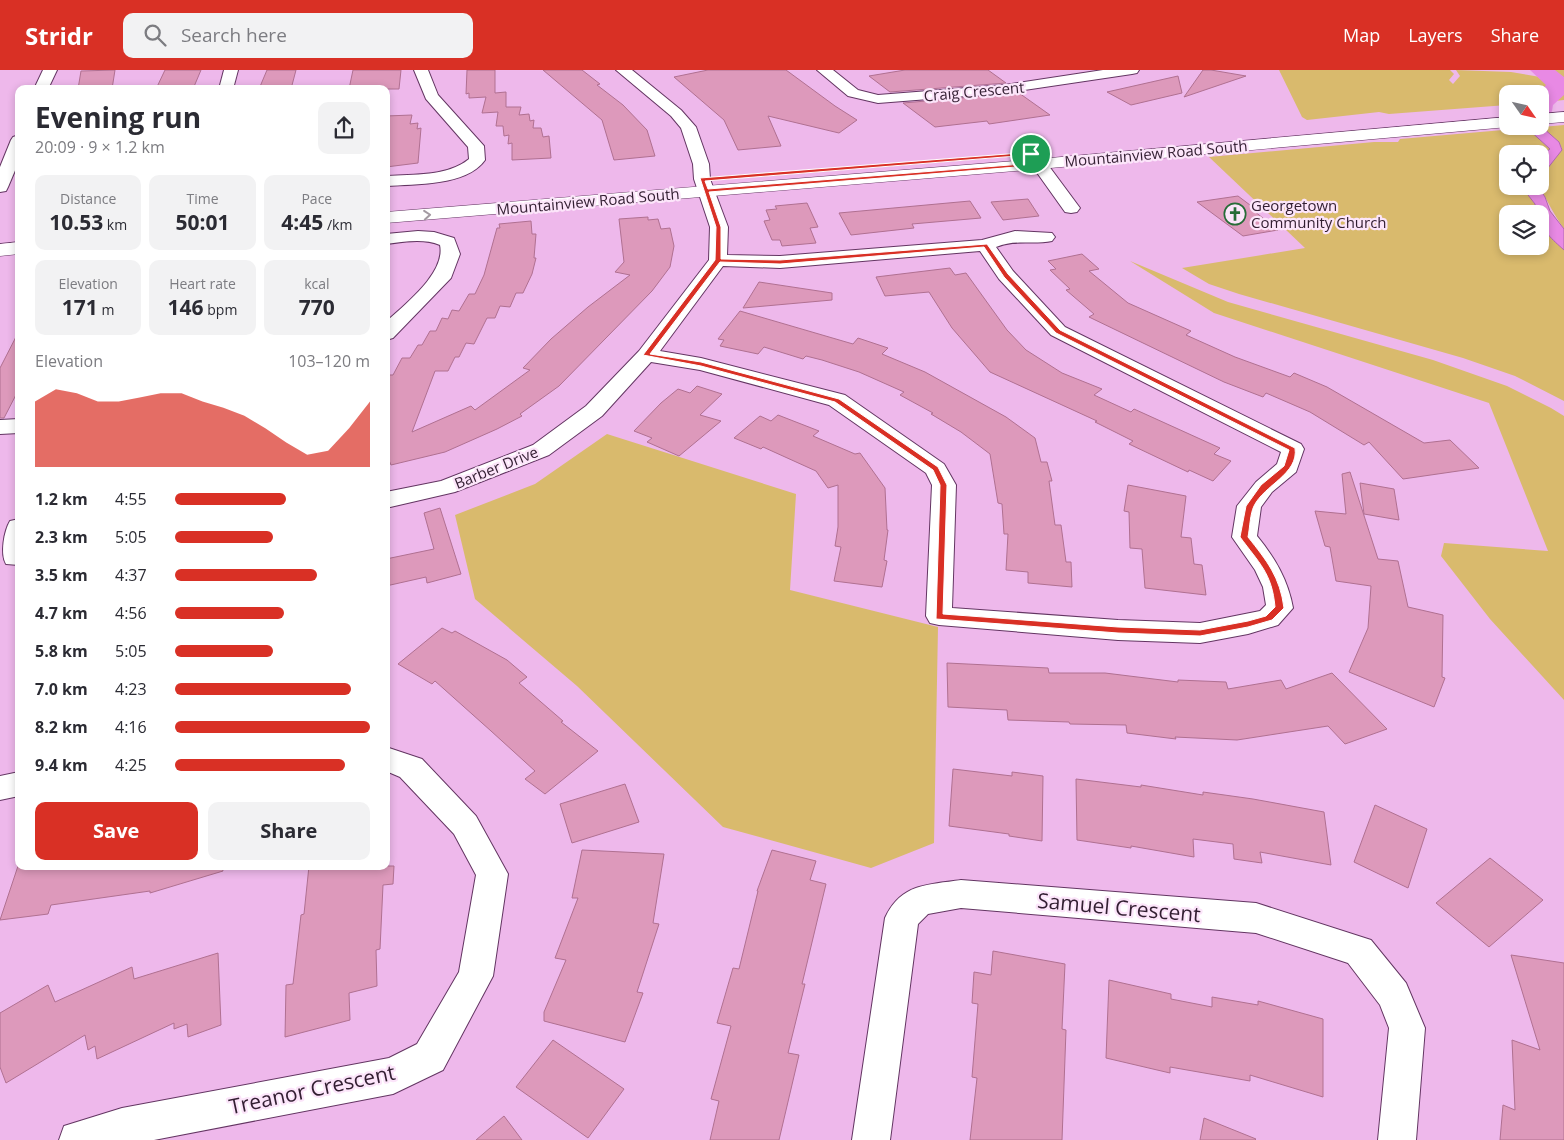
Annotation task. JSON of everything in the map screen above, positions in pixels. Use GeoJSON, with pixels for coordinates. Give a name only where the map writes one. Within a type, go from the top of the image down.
{"type":"FeatureCollection","features":[{"type":"Feature","properties":{"kind":"main road"},"geometry":{"type":"LineString","coordinates":[[1549,109],[1564,108]]}},
{"type":"Feature","properties":{"kind":"main road","name":"Mountainview Road South"},"geometry":{"type":"LineString","coordinates":[[390,204],[704,185],[1035,159],[1396,126],[1499,113]]}},
{"type":"Feature","properties":{"kind":"main road"},"geometry":{"type":"LineString","coordinates":[[1549,118],[1564,117]]}},
{"type":"Feature","properties":{"kind":"main road","name":"Mountainview Road South"},"geometry":{"type":"LineString","coordinates":[[1396,126],[1499,122]]}},
{"type":"Feature","properties":{"kind":"main road","name":"Mountainview Road South"},"geometry":{"type":"LineString","coordinates":[[390,218],[704,185]]}},
{"type":"Feature","properties":{"kind":"main road"},"geometry":{"type":"LineString","coordinates":[[0,236],[15,234]]}},
{"type":"Feature","properties":{"kind":"main road"},"geometry":{"type":"LineString","coordinates":[[0,250],[15,248]]}},
{"type":"Feature","properties":{"kind":"street"},"geometry":{"type":"LineString","coordinates":[[43,85],[50,70]]}},
{"type":"Feature","properties":{"kind":"street"},"geometry":{"type":"LineString","coordinates":[[227,85],[231,70]]}},
{"type":"Feature","properties":{"kind":"street"},"geometry":{"type":"LineString","coordinates":[[390,181],[454,174],[470,168],[477,160],[476,146],[431,96],[421,70]]}},
{"type":"Feature","properties":{"kind":"street"},"geometry":{"type":"LineString","coordinates":[[625,72],[648,70]]}},
{"type":"Feature","properties":{"kind":"street","name":"Craig Crescent"},"geometry":{"type":"LineString","coordinates":[[824,70],[853,93],[869,98],[991,91],[1132,70]]}},
{"type":"Feature","properties":{"kind":"street"},"geometry":{"type":"LineString","coordinates":[[625,72],[676,114],[688,127],[701,164],[704,185],[719,227],[718,260],[780,262],[985,245],[998,238],[1020,235],[1046,237]]}},
{"type":"Feature","properties":{"kind":"street"},"geometry":{"type":"LineString","coordinates":[[1022,74],[1037,85]]}},
{"type":"Feature","properties":{"kind":"street"},"geometry":{"type":"LineString","coordinates":[[0,186],[15,150]]}},
{"type":"Feature","properties":{"kind":"street"},"geometry":{"type":"LineString","coordinates":[[1035,159],[1071,208]]}},
{"type":"Feature","properties":{"kind":"street"},"geometry":{"type":"LineString","coordinates":[[390,239],[415,236],[440,237],[448,242],[451,254],[444,274],[390,330]]}},
{"type":"Feature","properties":{"kind":"street"},"geometry":{"type":"LineString","coordinates":[[646,355],[701,364],[837,400],[936,469],[944,485],[939,616],[1118,630],[1200,633],[1269,618],[1280,608],[1278,589],[1266,565],[1244,537],[1249,506],[1264,487],[1288,467],[1293,450],[1058,331],[1006,275],[985,245]]}},
{"type":"Feature","properties":{"kind":"street","name":"Barber Drive"},"geometry":{"type":"LineString","coordinates":[[390,499],[447,487],[541,450],[594,411],[646,355],[718,260]]}},
{"type":"Feature","properties":{"kind":"street"},"geometry":{"type":"LineString","coordinates":[[0,427],[15,426]]}},
{"type":"Feature","properties":{"kind":"street"},"geometry":{"type":"LineString","coordinates":[[11,559],[15,542]]}},
{"type":"Feature","properties":{"kind":"street","name":"Treanor Crescent"},"geometry":{"type":"LineString","coordinates":[[78,1140],[122,1126],[394,1076],[430,1057],[476,976],[492,874],[465,825],[412,768],[390,760]]}},
{"type":"Feature","properties":{"kind":"street"},"geometry":{"type":"LineString","coordinates":[[0,788],[15,785]]}},
{"type":"Feature","properties":{"kind":"street","name":"Samuel Crescent"},"geometry":{"type":"LineString","coordinates":[[871,1140],[902,918],[919,901],[961,894],[1256,918],[1359,951],[1394,994],[1407,1028],[1397,1140]]}},
{"type":"Feature","properties":{"kind":"shaded area"},"geometry":{"type":"Polygon","coordinates":[[[1279,70],[1450,70],[1454,74],[1449,80],[1453,84],[1460,76],[1456,70],[1511,72],[1546,78],[1553,86],[1549,88],[1549,85],[1499,85],[1499,106],[1389,114],[1379,112],[1307,120],[1302,117],[1279,70]]]}},
{"type":"Feature","properties":{"kind":"shaded area"},"geometry":{"type":"Polygon","coordinates":[[[1532,70],[1549,70],[1559,80],[1559,89],[1549,98],[1549,88],[1553,86],[1541,73],[1532,70]]]}},
{"type":"Feature","properties":{"kind":"shaded area"},"geometry":{"type":"Polygon","coordinates":[[[1549,70],[1564,70],[1564,100],[1549,102],[1549,98],[1559,89],[1558,80],[1549,70]]]}},
{"type":"Feature","properties":{"kind":"shaded area"},"geometry":{"type":"Polygon","coordinates":[[[1564,125],[1564,229],[1543,195],[1549,195],[1549,165],[1562,149],[1559,142],[1549,133],[1549,126],[1564,125]]]}},
{"type":"Feature","properties":{"kind":"shaded area"},"geometry":{"type":"Polygon","coordinates":[[[1499,130],[1499,135],[1535,135],[1546,145],[1499,145],[1499,195],[1528,195],[1535,205],[1499,205],[1499,255],[1549,255],[1549,235],[1564,250],[1564,401],[1515,376],[1463,358],[1239,294],[1209,284],[1182,268],[1305,248],[1209,157],[1374,142],[1398,142],[1400,139],[1499,130]]]}},
{"type":"Feature","properties":{"kind":"shaded area"},"geometry":{"type":"Polygon","coordinates":[[[1549,133],[1559,142],[1562,150],[1549,167],[1550,149],[1549,145],[1546,145],[1535,135],[1549,135],[1549,133]]]}},
{"type":"Feature","properties":{"kind":"shaded area"},"geometry":{"type":"Polygon","coordinates":[[[1528,195],[1544,195],[1548,205],[1535,205],[1528,195]]]}},
{"type":"Feature","properties":{"kind":"shaded area"},"geometry":{"type":"Polygon","coordinates":[[[1549,208],[1564,229],[1564,250],[1549,235],[1549,208]]]}},
{"type":"Feature","properties":{"kind":"shaded area"},"geometry":{"type":"Polygon","coordinates":[[[1130,261],[1228,302],[1433,360],[1507,386],[1564,416],[1564,700],[1490,619],[1441,556],[1444,543],[1548,551],[1489,403],[1214,313],[1130,261]]]}},
{"type":"Feature","properties":{"kind":"shaded area"},"geometry":{"type":"Polygon","coordinates":[[[607,434],[796,494],[790,590],[938,627],[934,843],[871,868],[723,827],[577,686],[475,599],[455,515],[535,484],[607,434]]]}},
{"type":"Feature","properties":{"kind":"building"},"geometry":{"type":"Polygon","coordinates":[[[115,70],[113,85],[79,85],[81,71],[115,70]]]}},
{"type":"Feature","properties":{"kind":"building"},"geometry":{"type":"Polygon","coordinates":[[[165,70],[201,70],[195,85],[158,85],[165,70]]]}},
{"type":"Feature","properties":{"kind":"building"},"geometry":{"type":"Polygon","coordinates":[[[267,70],[296,70],[292,85],[261,85],[267,70]]]}},
{"type":"Feature","properties":{"kind":"building"},"geometry":{"type":"Polygon","coordinates":[[[353,70],[401,70],[399,89],[390,89],[390,85],[350,85],[353,70]]]}},
{"type":"Feature","properties":{"kind":"building"},"geometry":{"type":"Polygon","coordinates":[[[467,70],[495,70],[495,93],[506,92],[506,107],[521,107],[519,115],[529,114],[530,121],[534,120],[533,128],[541,128],[543,137],[549,136],[551,158],[512,160],[512,143],[508,144],[509,135],[504,136],[503,126],[496,126],[498,112],[482,113],[486,97],[469,98],[469,93],[466,94],[467,70]]]}},
{"type":"Feature","properties":{"kind":"building"},"geometry":{"type":"Polygon","coordinates":[[[543,70],[582,70],[600,84],[597,85],[623,105],[647,130],[655,156],[614,160],[602,120],[543,70]]]}},
{"type":"Feature","properties":{"kind":"building"},"geometry":{"type":"Polygon","coordinates":[[[708,70],[786,70],[857,120],[839,133],[768,116],[781,146],[738,150],[724,120],[674,77],[708,70]]]}},
{"type":"Feature","properties":{"kind":"building"},"geometry":{"type":"Polygon","coordinates":[[[905,70],[988,70],[1006,83],[890,92],[869,76],[905,70]]]}},
{"type":"Feature","properties":{"kind":"building"},"geometry":{"type":"Polygon","coordinates":[[[1203,70],[1211,70],[1246,76],[1184,97],[1203,70]]]}},
{"type":"Feature","properties":{"kind":"building"},"geometry":{"type":"Polygon","coordinates":[[[1178,76],[1182,93],[1131,105],[1107,92],[1178,76]]]}},
{"type":"Feature","properties":{"kind":"building"},"geometry":{"type":"Polygon","coordinates":[[[1019,93],[1050,115],[989,124],[987,121],[935,127],[903,103],[1019,93]]]}},
{"type":"Feature","properties":{"kind":"building"},"geometry":{"type":"Polygon","coordinates":[[[412,115],[410,124],[418,123],[417,129],[421,128],[418,163],[390,166],[390,116],[412,115]]]}},
{"type":"Feature","properties":{"kind":"building","name":"Georgetown Community Church"},"geometry":{"type":"Polygon","coordinates":[[[1238,196],[1258,211],[1254,211],[1278,230],[1243,236],[1197,202],[1238,196]]]}},
{"type":"Feature","properties":{"kind":"building"},"geometry":{"type":"Polygon","coordinates":[[[1028,199],[1039,216],[1003,220],[991,202],[1028,199]]]}},
{"type":"Feature","properties":{"kind":"building"},"geometry":{"type":"Polygon","coordinates":[[[970,201],[981,218],[912,224],[914,228],[851,235],[839,213],[970,201]]]}},
{"type":"Feature","properties":{"kind":"building"},"geometry":{"type":"Polygon","coordinates":[[[807,203],[818,227],[810,228],[816,243],[782,246],[780,240],[772,240],[764,221],[770,220],[766,210],[777,209],[775,206],[807,203]]]}},
{"type":"Feature","properties":{"kind":"building"},"geometry":{"type":"Polygon","coordinates":[[[648,217],[648,220],[658,219],[661,229],[670,228],[674,246],[670,267],[652,291],[559,386],[520,414],[522,416],[445,452],[391,465],[390,375],[393,375],[402,358],[410,358],[418,345],[422,345],[430,331],[436,331],[442,318],[448,319],[452,310],[459,311],[469,294],[475,294],[484,275],[497,228],[500,228],[499,224],[531,221],[532,234],[536,234],[534,258],[536,258],[532,274],[523,293],[516,293],[510,307],[500,306],[495,318],[487,318],[474,344],[466,343],[459,357],[455,357],[448,371],[435,371],[412,432],[471,406],[475,410],[530,370],[523,368],[551,339],[588,307],[630,275],[615,272],[624,262],[619,219],[648,217]]]}},
{"type":"Feature","properties":{"kind":"building"},"geometry":{"type":"Polygon","coordinates":[[[1082,254],[1099,269],[1089,271],[1128,303],[1191,331],[1186,335],[1235,357],[1290,377],[1294,373],[1327,387],[1424,443],[1450,440],[1479,468],[1403,479],[1369,442],[1364,445],[1310,412],[1266,393],[1263,397],[1224,382],[1089,317],[1094,314],[1066,290],[1070,289],[1050,270],[1056,269],[1048,261],[1082,254]]]}},
{"type":"Feature","properties":{"kind":"building"},"geometry":{"type":"Polygon","coordinates":[[[950,268],[955,275],[966,273],[1007,330],[1026,350],[1062,373],[1102,389],[1094,395],[1131,412],[1134,409],[1220,448],[1214,454],[1231,461],[1213,481],[1189,470],[1188,472],[1129,444],[1133,441],[1095,422],[1097,421],[990,372],[952,328],[929,292],[885,296],[876,277],[950,268]]]}},
{"type":"Feature","properties":{"kind":"building"},"geometry":{"type":"Polygon","coordinates":[[[759,282],[832,293],[832,300],[743,308],[759,282]]]}},
{"type":"Feature","properties":{"kind":"building"},"geometry":{"type":"Polygon","coordinates":[[[740,311],[853,344],[858,338],[888,348],[882,354],[925,372],[1006,417],[1035,438],[1041,462],[1047,462],[1052,481],[1049,481],[1055,525],[1061,525],[1066,562],[1071,562],[1072,587],[1028,583],[1028,572],[1006,570],[1008,534],[1004,534],[1002,504],[998,503],[990,454],[961,432],[931,414],[933,413],[900,395],[904,392],[859,372],[822,360],[806,356],[803,359],[764,347],[758,354],[720,346],[724,340],[718,339],[740,311]]]}},
{"type":"Feature","properties":{"kind":"building"},"geometry":{"type":"Polygon","coordinates":[[[15,339],[15,397],[4,418],[0,418],[0,368],[15,339]]]}},
{"type":"Feature","properties":{"kind":"building"},"geometry":{"type":"Polygon","coordinates":[[[697,386],[722,394],[700,415],[721,421],[679,456],[647,442],[652,438],[634,431],[661,403],[678,389],[690,393],[697,386]]]}},
{"type":"Feature","properties":{"kind":"building"},"geometry":{"type":"Polygon","coordinates":[[[778,415],[819,431],[813,436],[855,454],[860,453],[885,488],[888,530],[884,560],[887,561],[882,587],[834,581],[841,547],[835,546],[838,527],[838,485],[828,488],[816,471],[763,447],[761,449],[734,438],[760,416],[771,421],[778,415]]]}},
{"type":"Feature","properties":{"kind":"building"},"geometry":{"type":"Polygon","coordinates":[[[1350,472],[1378,559],[1398,561],[1408,607],[1443,615],[1442,677],[1445,678],[1434,707],[1349,672],[1368,628],[1371,586],[1336,581],[1330,547],[1325,546],[1315,511],[1346,514],[1342,474],[1350,472]]]}},
{"type":"Feature","properties":{"kind":"building"},"geometry":{"type":"Polygon","coordinates":[[[1360,483],[1394,489],[1399,520],[1364,514],[1360,483]]]}},
{"type":"Feature","properties":{"kind":"building"},"geometry":{"type":"Polygon","coordinates":[[[1128,485],[1186,496],[1181,537],[1191,538],[1194,564],[1202,565],[1206,595],[1145,588],[1142,549],[1130,548],[1129,512],[1124,511],[1128,485]]]}},
{"type":"Feature","properties":{"kind":"building"},"geometry":{"type":"Polygon","coordinates":[[[440,508],[461,574],[427,583],[426,577],[390,585],[390,558],[434,549],[424,513],[440,508]]]}},
{"type":"Feature","properties":{"kind":"building"},"geometry":{"type":"Polygon","coordinates":[[[442,628],[452,633],[455,631],[507,660],[527,677],[519,683],[563,721],[561,722],[598,751],[545,794],[525,779],[535,771],[435,681],[432,684],[398,664],[442,628]]]}},
{"type":"Feature","properties":{"kind":"building"},"geometry":{"type":"Polygon","coordinates":[[[947,663],[1048,668],[1049,673],[1105,673],[1178,682],[1178,680],[1226,682],[1228,689],[1281,680],[1286,689],[1332,673],[1387,729],[1345,744],[1328,726],[1237,740],[1175,737],[1176,739],[1127,733],[1126,725],[1008,720],[1007,710],[948,707],[947,663]]]}},
{"type":"Feature","properties":{"kind":"building"},"geometry":{"type":"Polygon","coordinates":[[[953,769],[1012,776],[1012,772],[1043,776],[1042,841],[1009,836],[1009,834],[949,826],[953,769]]]}},
{"type":"Feature","properties":{"kind":"building"},"geometry":{"type":"Polygon","coordinates":[[[1076,779],[1141,787],[1141,785],[1203,795],[1203,792],[1324,812],[1331,865],[1260,852],[1262,863],[1234,859],[1233,844],[1193,839],[1194,857],[1131,846],[1131,848],[1077,840],[1076,779]]]}},
{"type":"Feature","properties":{"kind":"building"},"geometry":{"type":"Polygon","coordinates":[[[625,784],[639,822],[572,843],[560,804],[625,784]]]}},
{"type":"Feature","properties":{"kind":"building"},"geometry":{"type":"Polygon","coordinates":[[[1375,805],[1427,829],[1408,888],[1354,862],[1375,805]]]}},
{"type":"Feature","properties":{"kind":"building"},"geometry":{"type":"Polygon","coordinates":[[[582,850],[664,854],[653,923],[659,924],[637,992],[643,993],[625,1042],[544,1021],[544,1012],[566,960],[555,958],[578,898],[572,898],[582,850]]]}},
{"type":"Feature","properties":{"kind":"building"},"geometry":{"type":"Polygon","coordinates":[[[772,850],[816,861],[810,880],[826,884],[788,1053],[799,1055],[779,1140],[710,1140],[719,1101],[711,1099],[731,1026],[717,1023],[733,968],[739,969],[757,891],[772,850]]]}},
{"type":"Feature","properties":{"kind":"building"},"geometry":{"type":"Polygon","coordinates":[[[1490,858],[1543,900],[1489,947],[1436,903],[1490,858]]]}},
{"type":"Feature","properties":{"kind":"building"},"geometry":{"type":"Polygon","coordinates":[[[390,866],[394,866],[393,884],[383,885],[380,949],[376,950],[377,986],[349,993],[350,1020],[285,1037],[286,985],[293,984],[301,915],[304,914],[309,870],[390,870],[390,866]]]}},
{"type":"Feature","properties":{"kind":"building"},"geometry":{"type":"Polygon","coordinates":[[[17,870],[223,870],[150,893],[150,891],[51,905],[48,914],[0,920],[17,870]]]}},
{"type":"Feature","properties":{"kind":"building"},"geometry":{"type":"Polygon","coordinates":[[[993,951],[1065,964],[1062,1029],[1066,1030],[1062,1140],[970,1140],[977,1078],[972,1077],[978,1004],[972,1003],[974,972],[991,975],[993,951]]]}},
{"type":"Feature","properties":{"kind":"building"},"geometry":{"type":"Polygon","coordinates":[[[218,953],[221,1025],[188,1037],[187,1024],[174,1029],[174,1023],[97,1059],[95,1046],[88,1050],[85,1035],[6,1083],[0,1067],[0,1013],[48,985],[55,1002],[132,967],[134,979],[218,953]]]}},
{"type":"Feature","properties":{"kind":"building"},"geometry":{"type":"Polygon","coordinates":[[[1511,955],[1564,963],[1564,1140],[1500,1140],[1503,1105],[1515,1110],[1512,1040],[1540,1050],[1511,955]]]}},
{"type":"Feature","properties":{"kind":"building"},"geometry":{"type":"Polygon","coordinates":[[[1109,980],[1171,994],[1171,999],[1212,1007],[1212,997],[1258,1005],[1258,1001],[1323,1019],[1323,1097],[1250,1075],[1250,1081],[1170,1067],[1170,1073],[1106,1058],[1109,980]]]}},
{"type":"Feature","properties":{"kind":"building"},"geometry":{"type":"Polygon","coordinates":[[[553,1040],[624,1089],[588,1138],[516,1087],[553,1040]]]}},
{"type":"Feature","properties":{"kind":"building"},"geometry":{"type":"Polygon","coordinates":[[[504,1116],[522,1140],[476,1140],[504,1116]]]}},
{"type":"Feature","properties":{"kind":"building"},"geometry":{"type":"Polygon","coordinates":[[[1204,1118],[1256,1139],[1200,1140],[1204,1118]]]}},
{"type":"Feature","properties":{"kind":"waterway"},"geometry":{"type":"LineString","coordinates":[[1541,70],[1559,84],[1549,96]]}},
{"type":"Feature","properties":{"kind":"place","name":"Georgetown Community Church"},"geometry":{"type":"Point","coordinates":[1235,214]}},
{"type":"Feature","properties":{"kind":"route"},"geometry":{"type":"LineString","coordinates":[[1031,154],[702,179],[709,200],[719,227],[718,260],[646,355],[701,364],[837,400],[936,469],[944,485],[939,616],[1118,630],[1200,633],[1269,618],[1280,608],[1278,589],[1266,565],[1244,537],[1249,506],[1264,487],[1288,467],[1293,450],[1058,331],[1006,275],[985,245],[780,262],[718,260],[719,227],[706,191],[1039,164],[1031,154]]}}]}
